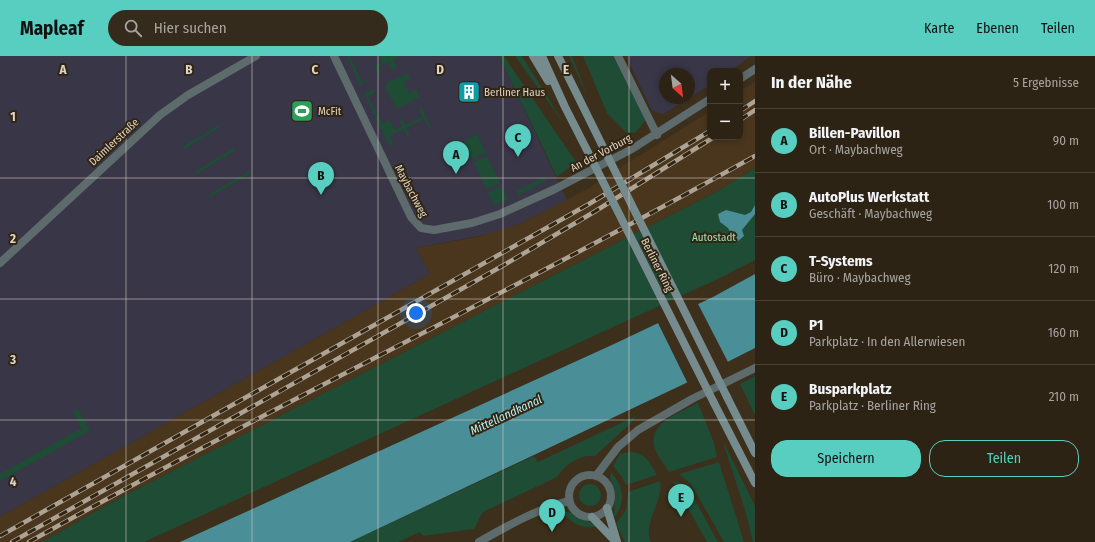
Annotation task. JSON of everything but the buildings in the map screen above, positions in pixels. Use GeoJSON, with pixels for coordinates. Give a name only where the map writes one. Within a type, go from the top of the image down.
{"type":"FeatureCollection","features":[{"type":"Feature","properties":{"kind":"main road"},"geometry":{"type":"LineString","coordinates":[[533,56],[565,107]]}},
{"type":"Feature","properties":{"kind":"main road","name":"Berliner Ring"},"geometry":{"type":"LineString","coordinates":[[542,56],[565,107],[755,483]]}},
{"type":"Feature","properties":{"kind":"main road","name":"Berliner Ring"},"geometry":{"type":"LineString","coordinates":[[558,56],[755,453]]}},
{"type":"Feature","properties":{"kind":"main road"},"geometry":{"type":"LineString","coordinates":[[607,508],[616,542]]}},
{"type":"Feature","properties":{"kind":"main road"},"geometry":{"type":"LineString","coordinates":[[592,517],[616,542]]}},
{"type":"Feature","properties":{"kind":"street","name":"Daimlerstraße"},"geometry":{"type":"LineString","coordinates":[[0,263],[160,115],[188,95],[256,56]]}},
{"type":"Feature","properties":{"kind":"street","name":"Maybachweg"},"geometry":{"type":"LineString","coordinates":[[334,56],[405,205],[415,224],[421,228],[434,230],[472,223],[500,214],[555,189]]}},
{"type":"Feature","properties":{"kind":"street"},"geometry":{"type":"LineString","coordinates":[[618,56],[656,135]]}},
{"type":"Feature","properties":{"kind":"street"},"geometry":{"type":"LineString","coordinates":[[743,77],[755,69]]}},
{"type":"Feature","properties":{"kind":"street","name":"An der Vorburg"},"geometry":{"type":"LineString","coordinates":[[555,189],[656,135],[707,101]]}},
{"type":"Feature","properties":{"kind":"street"},"geometry":{"type":"LineString","coordinates":[[596,476],[618,447],[638,430],[692,399],[755,368]]}},
{"type":"Feature","properties":{"kind":"street"},"geometry":{"type":"LineString","coordinates":[[584,476],[596,476],[605,482],[610,489],[610,500],[607,508],[602,513],[592,517],[578,513],[569,501],[570,490],[574,482],[584,476]]}},
{"type":"Feature","properties":{"kind":"street"},"geometry":{"type":"LineString","coordinates":[[479,542],[520,520],[550,507],[569,501]]}},
{"type":"Feature","properties":{"kind":"shaded area"},"geometry":{"type":"Polygon","coordinates":[[[0,56],[499,56],[567,200],[520,224],[499,232],[416,248],[430,274],[0,517],[0,56]]]}},
{"type":"Feature","properties":{"kind":"shaded area"},"geometry":{"type":"Polygon","coordinates":[[[626,56],[751,56],[734,68],[707,68],[707,87],[695,94],[695,68],[659,68],[659,104],[679,104],[663,114],[652,111],[626,56]]]}},
{"type":"Feature","properties":{"kind":"shaded area"},"geometry":{"type":"Polygon","coordinates":[[[755,82],[755,168],[720,190],[118,499],[42,542],[0,542],[0,517],[430,274],[416,248],[477,237],[520,224],[587,189],[707,113],[707,140],[743,140],[743,89],[755,82]]]}},
{"type":"Feature","properties":{"kind":"green space"},"geometry":{"type":"Polygon","coordinates":[[[347,56],[350,56],[362,82],[369,79],[370,80],[360,85],[347,56]]]}},
{"type":"Feature","properties":{"kind":"green space"},"geometry":{"type":"Polygon","coordinates":[[[379,56],[400,56],[393,60],[397,68],[392,70],[388,62],[378,67],[381,75],[379,76],[374,66],[382,63],[379,56]]]}},
{"type":"Feature","properties":{"kind":"green space"},"geometry":{"type":"Polygon","coordinates":[[[499,56],[504,56],[576,162],[557,177],[499,56]]]}},
{"type":"Feature","properties":{"kind":"green space"},"geometry":{"type":"Polygon","coordinates":[[[515,56],[522,56],[565,125],[515,56]]]}},
{"type":"Feature","properties":{"kind":"green space"},"geometry":{"type":"Polygon","coordinates":[[[569,56],[572,56],[588,97],[569,56]]]}},
{"type":"Feature","properties":{"kind":"green space"},"geometry":{"type":"Polygon","coordinates":[[[583,56],[617,56],[646,120],[635,133],[626,132],[607,113],[583,56]]]}},
{"type":"Feature","properties":{"kind":"green space"},"geometry":{"type":"Polygon","coordinates":[[[407,74],[411,78],[404,82],[409,93],[417,89],[419,97],[400,108],[396,108],[385,86],[388,82],[407,74]]]}},
{"type":"Feature","properties":{"kind":"green space"},"geometry":{"type":"Polygon","coordinates":[[[374,89],[375,92],[368,96],[382,124],[389,120],[395,130],[402,126],[399,119],[401,118],[405,125],[422,117],[419,109],[422,108],[430,126],[428,127],[424,119],[406,128],[410,136],[407,137],[404,129],[389,136],[393,144],[389,146],[364,93],[374,89]]]}},
{"type":"Feature","properties":{"kind":"green space"},"geometry":{"type":"Polygon","coordinates":[[[219,125],[220,127],[185,149],[183,146],[219,125]]]}},
{"type":"Feature","properties":{"kind":"green space"},"geometry":{"type":"Polygon","coordinates":[[[477,134],[486,153],[472,159],[464,141],[477,134]]]}},
{"type":"Feature","properties":{"kind":"green space"},"geometry":{"type":"Polygon","coordinates":[[[234,148],[235,151],[196,174],[195,171],[234,148]]]}},
{"type":"Feature","properties":{"kind":"green space"},"geometry":{"type":"Polygon","coordinates":[[[487,156],[500,183],[486,189],[474,162],[487,156]]]}},
{"type":"Feature","properties":{"kind":"green space","name":"Autostadt"},"geometry":{"type":"Polygon","coordinates":[[[755,168],[755,260],[720,278],[144,542],[42,542],[118,499],[720,190],[755,168]]]}},
{"type":"Feature","properties":{"kind":"green space"},"geometry":{"type":"Polygon","coordinates":[[[249,171],[251,173],[210,197],[208,195],[249,171]]]}},
{"type":"Feature","properties":{"kind":"green space"},"geometry":{"type":"Polygon","coordinates":[[[545,177],[546,181],[519,195],[517,191],[545,177]]]}},
{"type":"Feature","properties":{"kind":"green space"},"geometry":{"type":"Polygon","coordinates":[[[501,186],[508,200],[494,205],[488,192],[501,186]]]}},
{"type":"Feature","properties":{"kind":"green space"},"geometry":{"type":"Polygon","coordinates":[[[755,376],[755,415],[740,384],[755,376]]]}},
{"type":"Feature","properties":{"kind":"green space"},"geometry":{"type":"Polygon","coordinates":[[[698,403],[714,443],[717,457],[669,472],[655,448],[654,437],[657,430],[668,418],[698,403]]]}},
{"type":"Feature","properties":{"kind":"green space"},"geometry":{"type":"Polygon","coordinates":[[[78,409],[90,431],[0,481],[0,474],[81,428],[73,412],[78,409]]]}},
{"type":"Feature","properties":{"kind":"green space"},"geometry":{"type":"Polygon","coordinates":[[[636,416],[631,423],[595,456],[583,457],[573,461],[564,468],[557,477],[483,512],[474,529],[423,536],[420,532],[398,542],[350,542],[534,456],[538,462],[636,416]]]}},
{"type":"Feature","properties":{"kind":"green space"},"geometry":{"type":"Polygon","coordinates":[[[722,439],[755,506],[755,542],[753,542],[745,510],[722,439]]]}},
{"type":"Feature","properties":{"kind":"green space"},"geometry":{"type":"Polygon","coordinates":[[[635,452],[643,456],[649,462],[657,475],[626,485],[622,477],[613,466],[620,454],[635,452]]]}},
{"type":"Feature","properties":{"kind":"green space"},"geometry":{"type":"Polygon","coordinates":[[[719,462],[744,542],[724,542],[691,484],[679,474],[719,462]]]}},
{"type":"Feature","properties":{"kind":"green space"},"geometry":{"type":"Polygon","coordinates":[[[611,472],[619,483],[622,495],[622,501],[614,518],[615,492],[610,478],[611,472]]]}},
{"type":"Feature","properties":{"kind":"green space"},"geometry":{"type":"Polygon","coordinates":[[[660,481],[659,496],[649,527],[651,542],[625,542],[616,524],[626,510],[628,492],[660,481]]]}},
{"type":"Feature","properties":{"kind":"green space"},"geometry":{"type":"Polygon","coordinates":[[[673,481],[681,483],[689,489],[718,542],[707,542],[673,481]]]}},
{"type":"Feature","properties":{"kind":"green space"},"geometry":{"type":"Polygon","coordinates":[[[590,484],[598,487],[601,495],[598,503],[590,506],[582,503],[579,495],[582,487],[590,484]]]}},
{"type":"Feature","properties":{"kind":"green space"},"geometry":{"type":"Polygon","coordinates":[[[562,511],[572,513],[598,526],[587,527],[577,524],[569,519],[562,511]]]}},
{"type":"Feature","properties":{"kind":"water"},"geometry":{"type":"Polygon","coordinates":[[[755,205],[755,214],[742,230],[744,236],[736,243],[728,228],[720,222],[718,214],[726,210],[745,215],[751,212],[755,205]]]}},
{"type":"Feature","properties":{"kind":"water","name":"Mittellandkanal"},"geometry":{"type":"Polygon","coordinates":[[[755,274],[755,348],[684,384],[350,542],[180,542],[614,344],[713,297],[755,274]]]}},
{"type":"Feature","properties":{"kind":"pier"},"geometry":{"type":"Polygon","coordinates":[[[697,302],[729,364],[688,384],[657,321],[697,302]]]}},
{"type":"Feature","properties":{"kind":"railway"},"geometry":{"type":"LineString","coordinates":[[743,109],[755,101]]}},
{"type":"Feature","properties":{"kind":"railway"},"geometry":{"type":"LineString","coordinates":[[743,118],[755,110]]}},
{"type":"Feature","properties":{"kind":"railway"},"geometry":{"type":"LineString","coordinates":[[0,536],[589,204],[707,133]]}},
{"type":"Feature","properties":{"kind":"railway"},"geometry":{"type":"LineString","coordinates":[[12,542],[504,265],[594,212],[709,140]]}},
{"type":"Feature","properties":{"kind":"railway"},"geometry":{"type":"LineString","coordinates":[[29,542],[119,492],[665,206],[755,156]]}},
{"type":"Feature","properties":{"kind":"place","name":"Berliner Haus"},"geometry":{"type":"Point","coordinates":[469,92]}},
{"type":"Feature","properties":{"kind":"place","name":"McFit"},"geometry":{"type":"Point","coordinates":[302,111]}},
{"type":"Feature","properties":{"kind":"place","name":"T-Systems"},"geometry":{"type":"Point","coordinates":[518,157]}},
{"type":"Feature","properties":{"kind":"place","name":"Billen-Pavillon"},"geometry":{"type":"Point","coordinates":[456,174]}},
{"type":"Feature","properties":{"kind":"place","name":"AutoPlus Werkstatt"},"geometry":{"type":"Point","coordinates":[321,195]}},
{"type":"Feature","properties":{"kind":"place","name":"Busparkplatz"},"geometry":{"type":"Point","coordinates":[681,517]}},
{"type":"Feature","properties":{"kind":"place","name":"P1"},"geometry":{"type":"Point","coordinates":[552,532]}}]}
